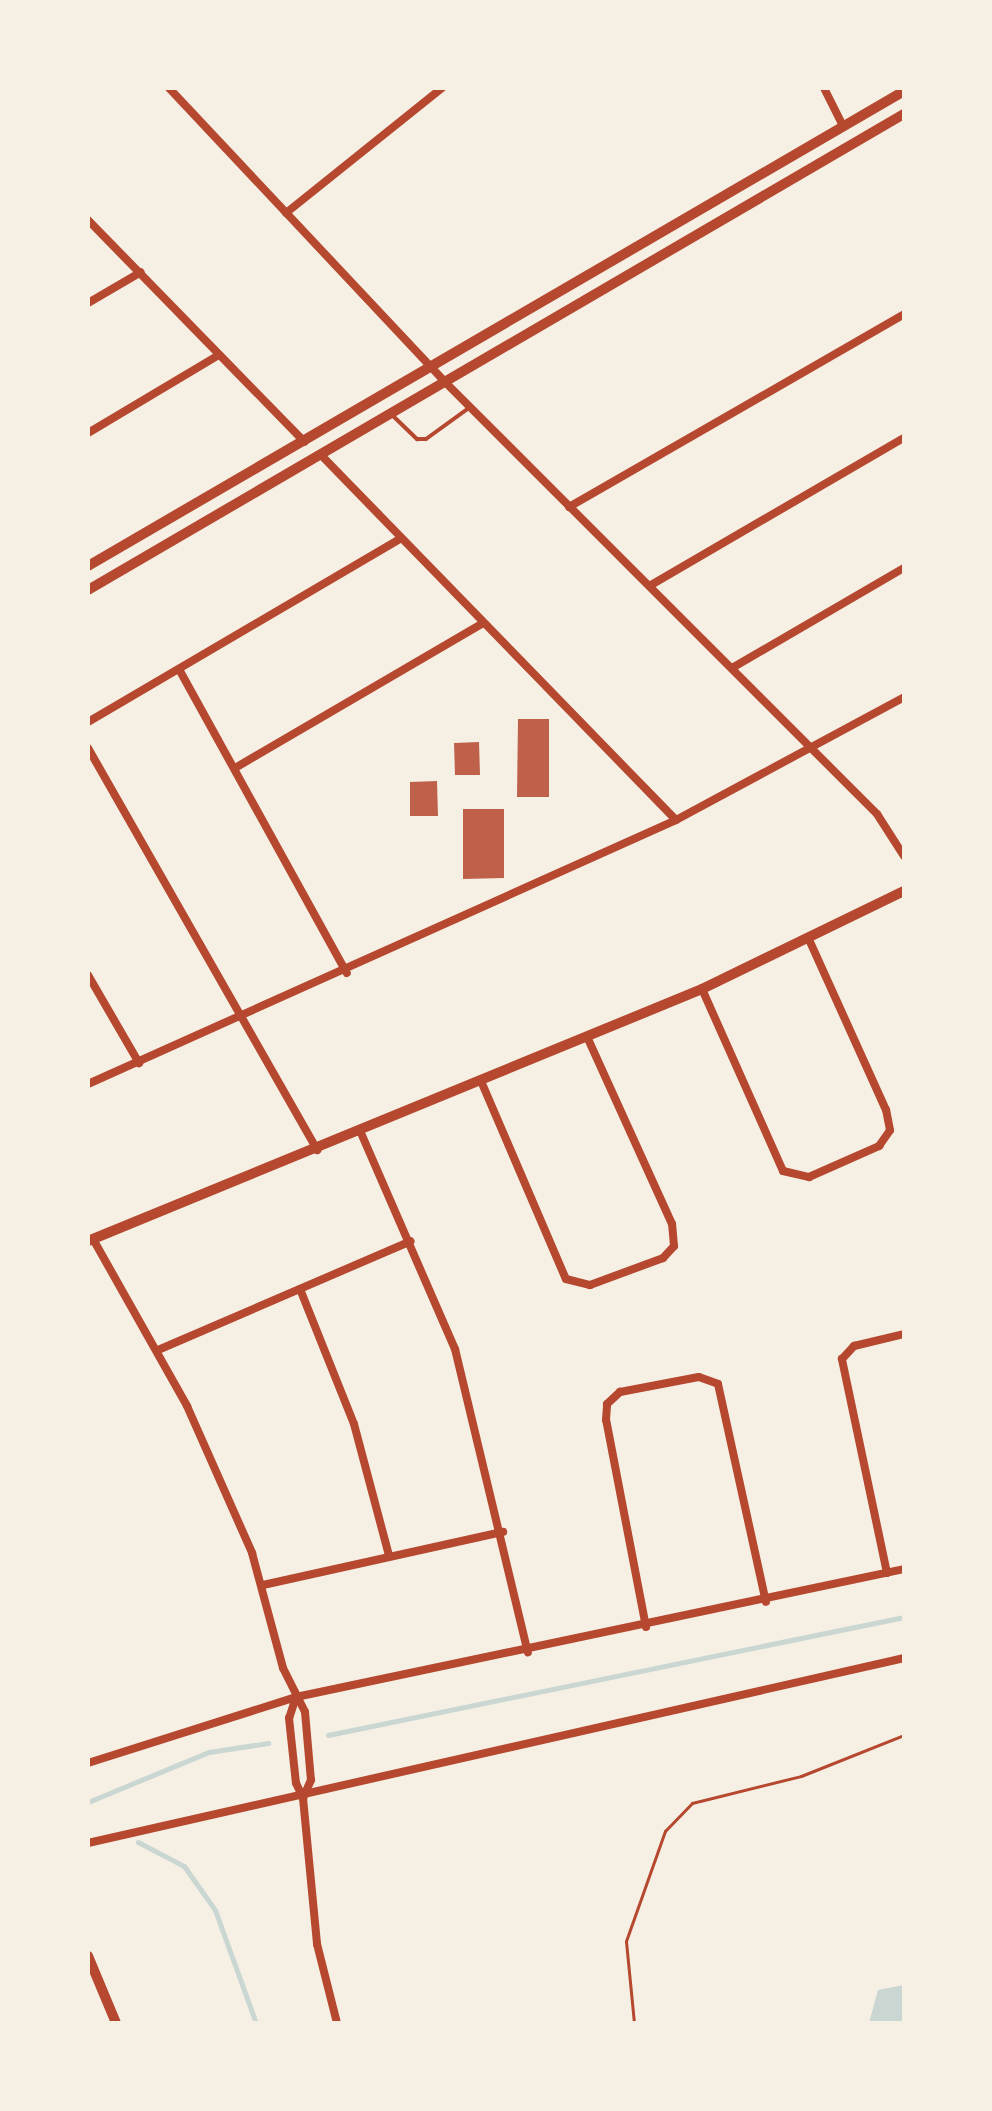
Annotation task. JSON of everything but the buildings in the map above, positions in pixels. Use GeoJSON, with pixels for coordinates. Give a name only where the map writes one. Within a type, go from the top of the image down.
{"type":"FeatureCollection","features":[{"type":"Feature","properties":{"kind":"street"},"geometry":{"type":"LineString","coordinates":[[169,88],[445,382],[877,814],[904,856]]}},
{"type":"Feature","properties":{"kind":"street"},"geometry":{"type":"LineString","coordinates":[[286,213],[442,88]]}},
{"type":"Feature","properties":{"kind":"street"},"geometry":{"type":"LineString","coordinates":[[824,88],[843,126]]}},
{"type":"Feature","properties":{"kind":"street"},"geometry":{"type":"LineString","coordinates":[[88,566],[904,91]]}},
{"type":"Feature","properties":{"kind":"street"},"geometry":{"type":"LineString","coordinates":[[88,590],[904,114]]}},
{"type":"Feature","properties":{"kind":"street"},"geometry":{"type":"LineString","coordinates":[[88,220],[305,442]]}},
{"type":"Feature","properties":{"kind":"street"},"geometry":{"type":"LineString","coordinates":[[88,303],[141,272]]}},
{"type":"Feature","properties":{"kind":"street"},"geometry":{"type":"LineString","coordinates":[[569,507],[904,314]]}},
{"type":"Feature","properties":{"kind":"street"},"geometry":{"type":"LineString","coordinates":[[88,433],[219,355]]}},
{"type":"Feature","properties":{"kind":"street"},"geometry":{"type":"LineString","coordinates":[[651,585],[904,438]]}},
{"type":"Feature","properties":{"kind":"street"},"geometry":{"type":"LineString","coordinates":[[321,455],[676,820]]}},
{"type":"Feature","properties":{"kind":"street"},"geometry":{"type":"LineString","coordinates":[[88,722],[180,671],[401,538]]}},
{"type":"Feature","properties":{"kind":"street"},"geometry":{"type":"LineString","coordinates":[[732,668],[904,568]]}},
{"type":"Feature","properties":{"kind":"street"},"geometry":{"type":"LineString","coordinates":[[235,768],[483,623]]}},
{"type":"Feature","properties":{"kind":"street"},"geometry":{"type":"LineString","coordinates":[[180,671],[347,973]]}},
{"type":"Feature","properties":{"kind":"street"},"geometry":{"type":"LineString","coordinates":[[88,1084],[243,1020],[676,820],[813,751],[904,697]]}},
{"type":"Feature","properties":{"kind":"street"},"geometry":{"type":"LineString","coordinates":[[88,748],[317,1150]]}},
{"type":"Feature","properties":{"kind":"street"},"geometry":{"type":"LineString","coordinates":[[303,1798],[311,1780],[305,1712],[296,1697],[263,1585],[220,1473],[158,1350],[91,1240],[361,1133],[702,989],[810,942],[904,891]]}},
{"type":"Feature","properties":{"kind":"street"},"geometry":{"type":"LineString","coordinates":[[702,989],[783,1171],[809,1177],[879,1146],[890,1130],[886,1110],[810,942]]}},
{"type":"Feature","properties":{"kind":"street"},"geometry":{"type":"LineString","coordinates":[[88,975],[139,1063]]}},
{"type":"Feature","properties":{"kind":"street"},"geometry":{"type":"LineString","coordinates":[[481,1081],[566,1279],[590,1285],[663,1258],[674,1246],[672,1224],[587,1037]]}},
{"type":"Feature","properties":{"kind":"street"},"geometry":{"type":"LineString","coordinates":[[361,1133],[411,1241],[455,1349],[503,1532],[528,1652]]}},
{"type":"Feature","properties":{"kind":"street"},"geometry":{"type":"LineString","coordinates":[[158,1350],[411,1241]]}},
{"type":"Feature","properties":{"kind":"street"},"geometry":{"type":"LineString","coordinates":[[300,1289],[354,1424],[389,1556]]}},
{"type":"Feature","properties":{"kind":"street"},"geometry":{"type":"LineString","coordinates":[[887,1573],[842,1359],[854,1346],[904,1334]]}},
{"type":"Feature","properties":{"kind":"street"},"geometry":{"type":"LineString","coordinates":[[646,1627],[606,1420],[607,1404],[620,1392],[699,1377],[718,1384],[766,1602]]}},
{"type":"Feature","properties":{"kind":"street"},"geometry":{"type":"LineString","coordinates":[[263,1585],[503,1532]]}},
{"type":"Feature","properties":{"kind":"street"},"geometry":{"type":"LineString","coordinates":[[88,1763],[296,1697],[766,1602],[904,1569]]}},
{"type":"Feature","properties":{"kind":"street"},"geometry":{"type":"LineString","coordinates":[[88,1843],[303,1798],[904,1658]]}},
{"type":"Feature","properties":{"kind":"street"},"geometry":{"type":"LineString","coordinates":[[296,1697],[289,1718],[303,1798],[311,1907],[337,2023]]}},
{"type":"Feature","properties":{"kind":"street"},"geometry":{"type":"LineString","coordinates":[[88,1956],[116,2023]]}},
{"type":"Feature","properties":{"kind":"lane"},"geometry":{"type":"LineString","coordinates":[[390,414],[417,439],[426,439],[470,407]]}},
{"type":"Feature","properties":{"kind":"path"},"geometry":{"type":"LineString","coordinates":[[634,2023],[626,1941],[665,1831],[692,1803],[787,1780],[904,1735]]}},
{"type":"Feature","properties":{"kind":"shaded area"},"geometry":{"type":"Polygon","coordinates":[[[904,1985],[904,2023],[869,2023],[878,1990],[904,1985]]]}},
{"type":"Feature","properties":{"kind":"waterway"},"geometry":{"type":"LineString","coordinates":[[328,1735],[904,1617]]}},
{"type":"Feature","properties":{"kind":"waterway"},"geometry":{"type":"LineString","coordinates":[[88,1802],[209,1752],[268,1743]]}},
{"type":"Feature","properties":{"kind":"waterway"},"geometry":{"type":"LineString","coordinates":[[138,1842],[184,1866],[215,1910],[256,2023]]}}]}
